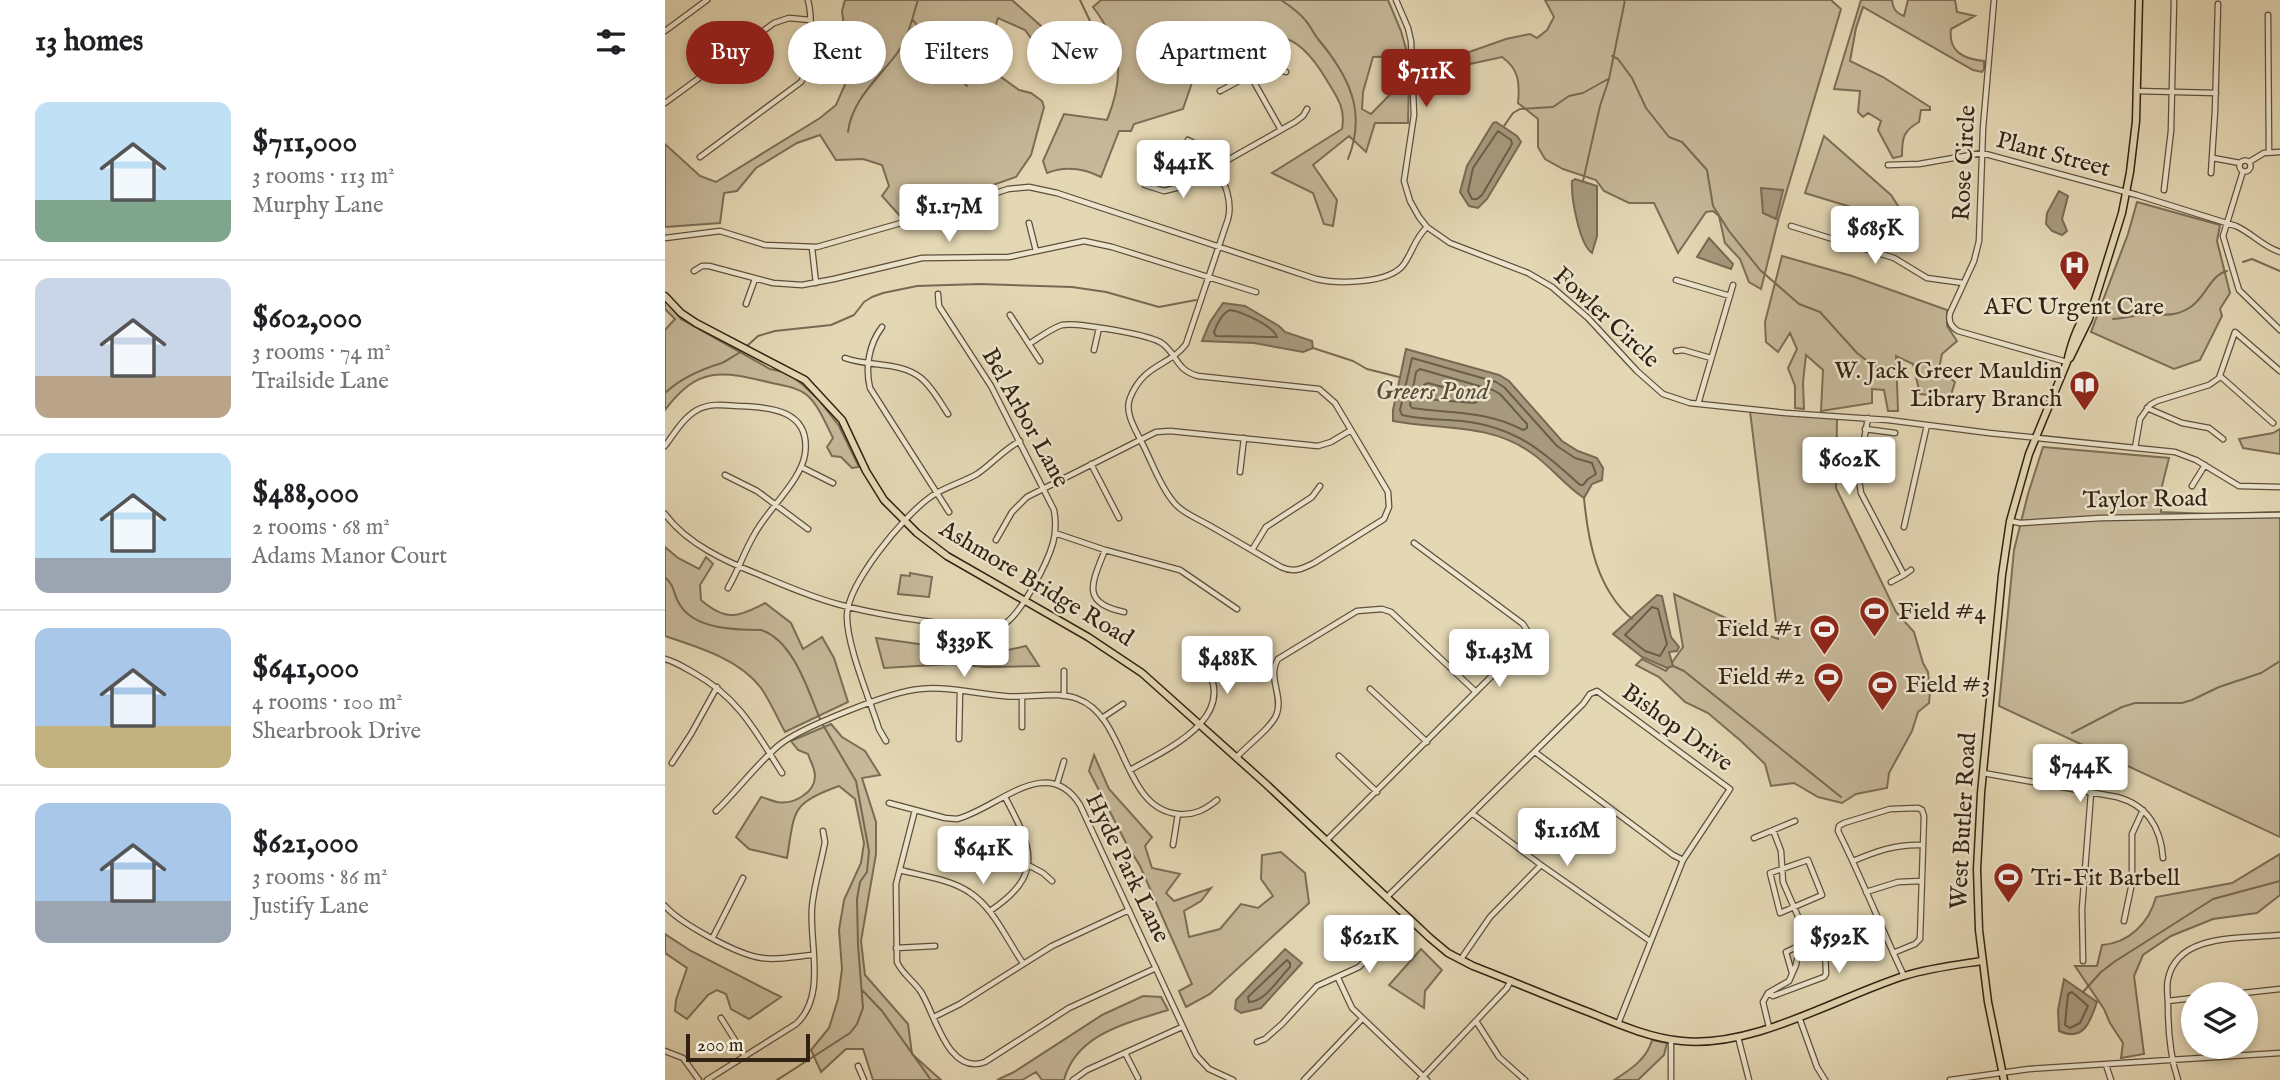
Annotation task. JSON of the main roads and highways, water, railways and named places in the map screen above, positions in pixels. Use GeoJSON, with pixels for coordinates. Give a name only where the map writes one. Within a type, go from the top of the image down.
{"type":"FeatureCollection","features":[{"type":"Feature","properties":{"kind":"main road","name":"West Butler Road"},"geometry":{"type":"LineString","coordinates":[[2003,1076],[1982,961],[1977,869],[1983,773],[2002,575],[2010,520],[2034,438],[2089,319],[2112,253],[2133,147],[2139,0]]}},
{"type":"Feature","properties":{"kind":"main road","name":"Ashmore Bridge Road"},"geometry":{"type":"LineString","coordinates":[[665,296],[681,313],[696,323],[796,375],[813,388],[846,427],[877,491],[905,522],[947,556],[1129,663],[1327,840],[1440,946],[1461,959],[1618,1024],[1671,1040],[1706,1042],[1738,1036],[1800,1017],[1904,976],[1982,961]]}},
{"type":"Feature","properties":{"kind":"water"},"geometry":{"type":"Polygon","coordinates":[[[1496,122],[1517,136],[1521,142],[1487,199],[1478,208],[1469,206],[1460,192],[1467,166],[1496,122]]]}},
{"type":"Feature","properties":{"kind":"water"},"geometry":{"type":"Polygon","coordinates":[[[1575,179],[1597,186],[1597,236],[1592,253],[1583,240],[1574,208],[1572,181],[1575,179]]]}},
{"type":"Feature","properties":{"kind":"water"},"geometry":{"type":"Polygon","coordinates":[[[1761,188],[1783,190],[1776,219],[1763,213],[1761,188]]]}},
{"type":"Feature","properties":{"kind":"water"},"geometry":{"type":"Polygon","coordinates":[[[2059,191],[2068,196],[2062,219],[2067,231],[2062,235],[2052,231],[2046,224],[2047,213],[2059,191]]]}},
{"type":"Feature","properties":{"kind":"water"},"geometry":{"type":"Polygon","coordinates":[[[1709,238],[1733,264],[1731,269],[1697,257],[1709,238]]]}},
{"type":"Feature","properties":{"kind":"water"},"geometry":{"type":"Polygon","coordinates":[[[1223,303],[1245,306],[1285,332],[1312,341],[1313,348],[1303,352],[1254,343],[1202,341],[1210,322],[1223,303]]]}},
{"type":"Feature","properties":{"kind":"water","name":"Greers Pond"},"geometry":{"type":"Polygon","coordinates":[[[1406,349],[1499,375],[1509,381],[1562,441],[1597,458],[1603,468],[1602,480],[1592,484],[1584,498],[1537,457],[1498,436],[1464,429],[1393,421],[1406,349]]]}},
{"type":"Feature","properties":{"kind":"water"},"geometry":{"type":"Polygon","coordinates":[[[1657,595],[1662,596],[1671,637],[1679,647],[1677,651],[1669,652],[1673,666],[1667,668],[1642,657],[1613,634],[1657,595]]]}},
{"type":"Feature","properties":{"kind":"water"},"geometry":{"type":"Polygon","coordinates":[[[1285,949],[1302,963],[1261,1008],[1241,1013],[1235,1009],[1236,1000],[1285,949]]]}},
{"type":"Feature","properties":{"kind":"water"},"geometry":{"type":"Polygon","coordinates":[[[2064,979],[2097,1002],[2088,1023],[2080,1032],[2074,1034],[2059,1031],[2058,1010],[2064,979]]]}},
{"type":"Feature","properties":{"kind":"waterway"},"geometry":{"type":"LineString","coordinates":[[848,132],[855,109],[867,89],[902,46],[918,0]]}},
{"type":"Feature","properties":{"kind":"waterway"},"geometry":{"type":"LineString","coordinates":[[1080,0],[1090,21]]}},
{"type":"Feature","properties":{"kind":"waterway"},"geometry":{"type":"LineString","coordinates":[[1281,0],[1306,21],[1338,67],[1352,95],[1356,126],[1348,159]]}},
{"type":"Feature","properties":{"kind":"waterway"},"geometry":{"type":"LineString","coordinates":[[1583,181],[1609,79],[1625,0]]}},
{"type":"Feature","properties":{"kind":"waterway"},"geometry":{"type":"LineString","coordinates":[[913,20],[942,59],[967,86]]}},
{"type":"Feature","properties":{"kind":"waterway"},"geometry":{"type":"LineString","coordinates":[[1612,56],[1618,59],[1632,78],[1646,108],[1669,137],[1682,142],[1707,170],[1713,206],[1760,270],[1799,304],[1820,312],[1857,353],[1875,367]]}},
{"type":"Feature","properties":{"kind":"waterway"},"geometry":{"type":"LineString","coordinates":[[1504,126],[1513,113],[1520,109],[1553,107],[1569,96],[1583,93],[1608,79]]}},
{"type":"Feature","properties":{"kind":"waterway"},"geometry":{"type":"LineString","coordinates":[[2243,262],[2252,259],[2280,271]]}},
{"type":"Feature","properties":{"kind":"waterway"},"geometry":{"type":"LineString","coordinates":[[2113,319],[2184,311],[2195,304],[2216,277],[2227,271]]}},
{"type":"Feature","properties":{"kind":"waterway"},"geometry":{"type":"LineString","coordinates":[[747,346],[758,336],[775,331],[831,325],[854,315],[864,302],[872,297],[917,286],[979,284],[1072,287],[1106,292],[1159,307],[1196,300]]}},
{"type":"Feature","properties":{"kind":"waterway"},"geometry":{"type":"LineString","coordinates":[[1313,348],[1353,361],[1367,369],[1399,377]]}},
{"type":"Feature","properties":{"kind":"waterway"},"geometry":{"type":"LineString","coordinates":[[665,393],[685,378],[722,363],[742,351]]}},
{"type":"Feature","properties":{"kind":"waterway"},"geometry":{"type":"LineString","coordinates":[[1584,498],[1596,564],[1610,594],[1632,619]]}},
{"type":"Feature","properties":{"kind":"waterway"},"geometry":{"type":"LineString","coordinates":[[665,577],[680,605],[695,619],[727,628],[761,630],[782,644],[798,667],[820,719]]}},
{"type":"Feature","properties":{"kind":"waterway"},"geometry":{"type":"LineString","coordinates":[[2072,733],[2122,707],[2135,703],[2182,703],[2261,673],[2280,661]]}},
{"type":"Feature","properties":{"kind":"waterway"},"geometry":{"type":"LineString","coordinates":[[1673,666],[1684,671],[1841,797]]}},
{"type":"Feature","properties":{"kind":"waterway"},"geometry":{"type":"LineString","coordinates":[[777,1080],[850,1033],[863,1008],[857,899],[860,882],[867,872],[869,851],[856,781],[823,725]]}},
{"type":"Feature","properties":{"kind":"waterway"},"geometry":{"type":"LineString","coordinates":[[2083,992],[2114,962],[2213,899],[2280,881]]}},
{"type":"Feature","properties":{"kind":"waterway"},"geometry":{"type":"LineString","coordinates":[[862,990],[882,1011],[931,1080]]}},
{"type":"Feature","properties":{"kind":"place","name":"AFC Urgent Care"},"geometry":{"type":"Point","coordinates":[2074,292]}},
{"type":"Feature","properties":{"kind":"place","name":"W. Jack Greer Mauldin Library Branch"},"geometry":{"type":"Point","coordinates":[2085,412]}},
{"type":"Feature","properties":{"kind":"place","name":"Field #4"},"geometry":{"type":"Point","coordinates":[1875,639]}},
{"type":"Feature","properties":{"kind":"place","name":"Field #1"},"geometry":{"type":"Point","coordinates":[1825,656]}},
{"type":"Feature","properties":{"kind":"place","name":"Field #2"},"geometry":{"type":"Point","coordinates":[1828,704]}},
{"type":"Feature","properties":{"kind":"place","name":"Field #3"},"geometry":{"type":"Point","coordinates":[1882,712]}},
{"type":"Feature","properties":{"kind":"place","name":"Tri-Fit Barbell"},"geometry":{"type":"Point","coordinates":[2008,905]}}]}
